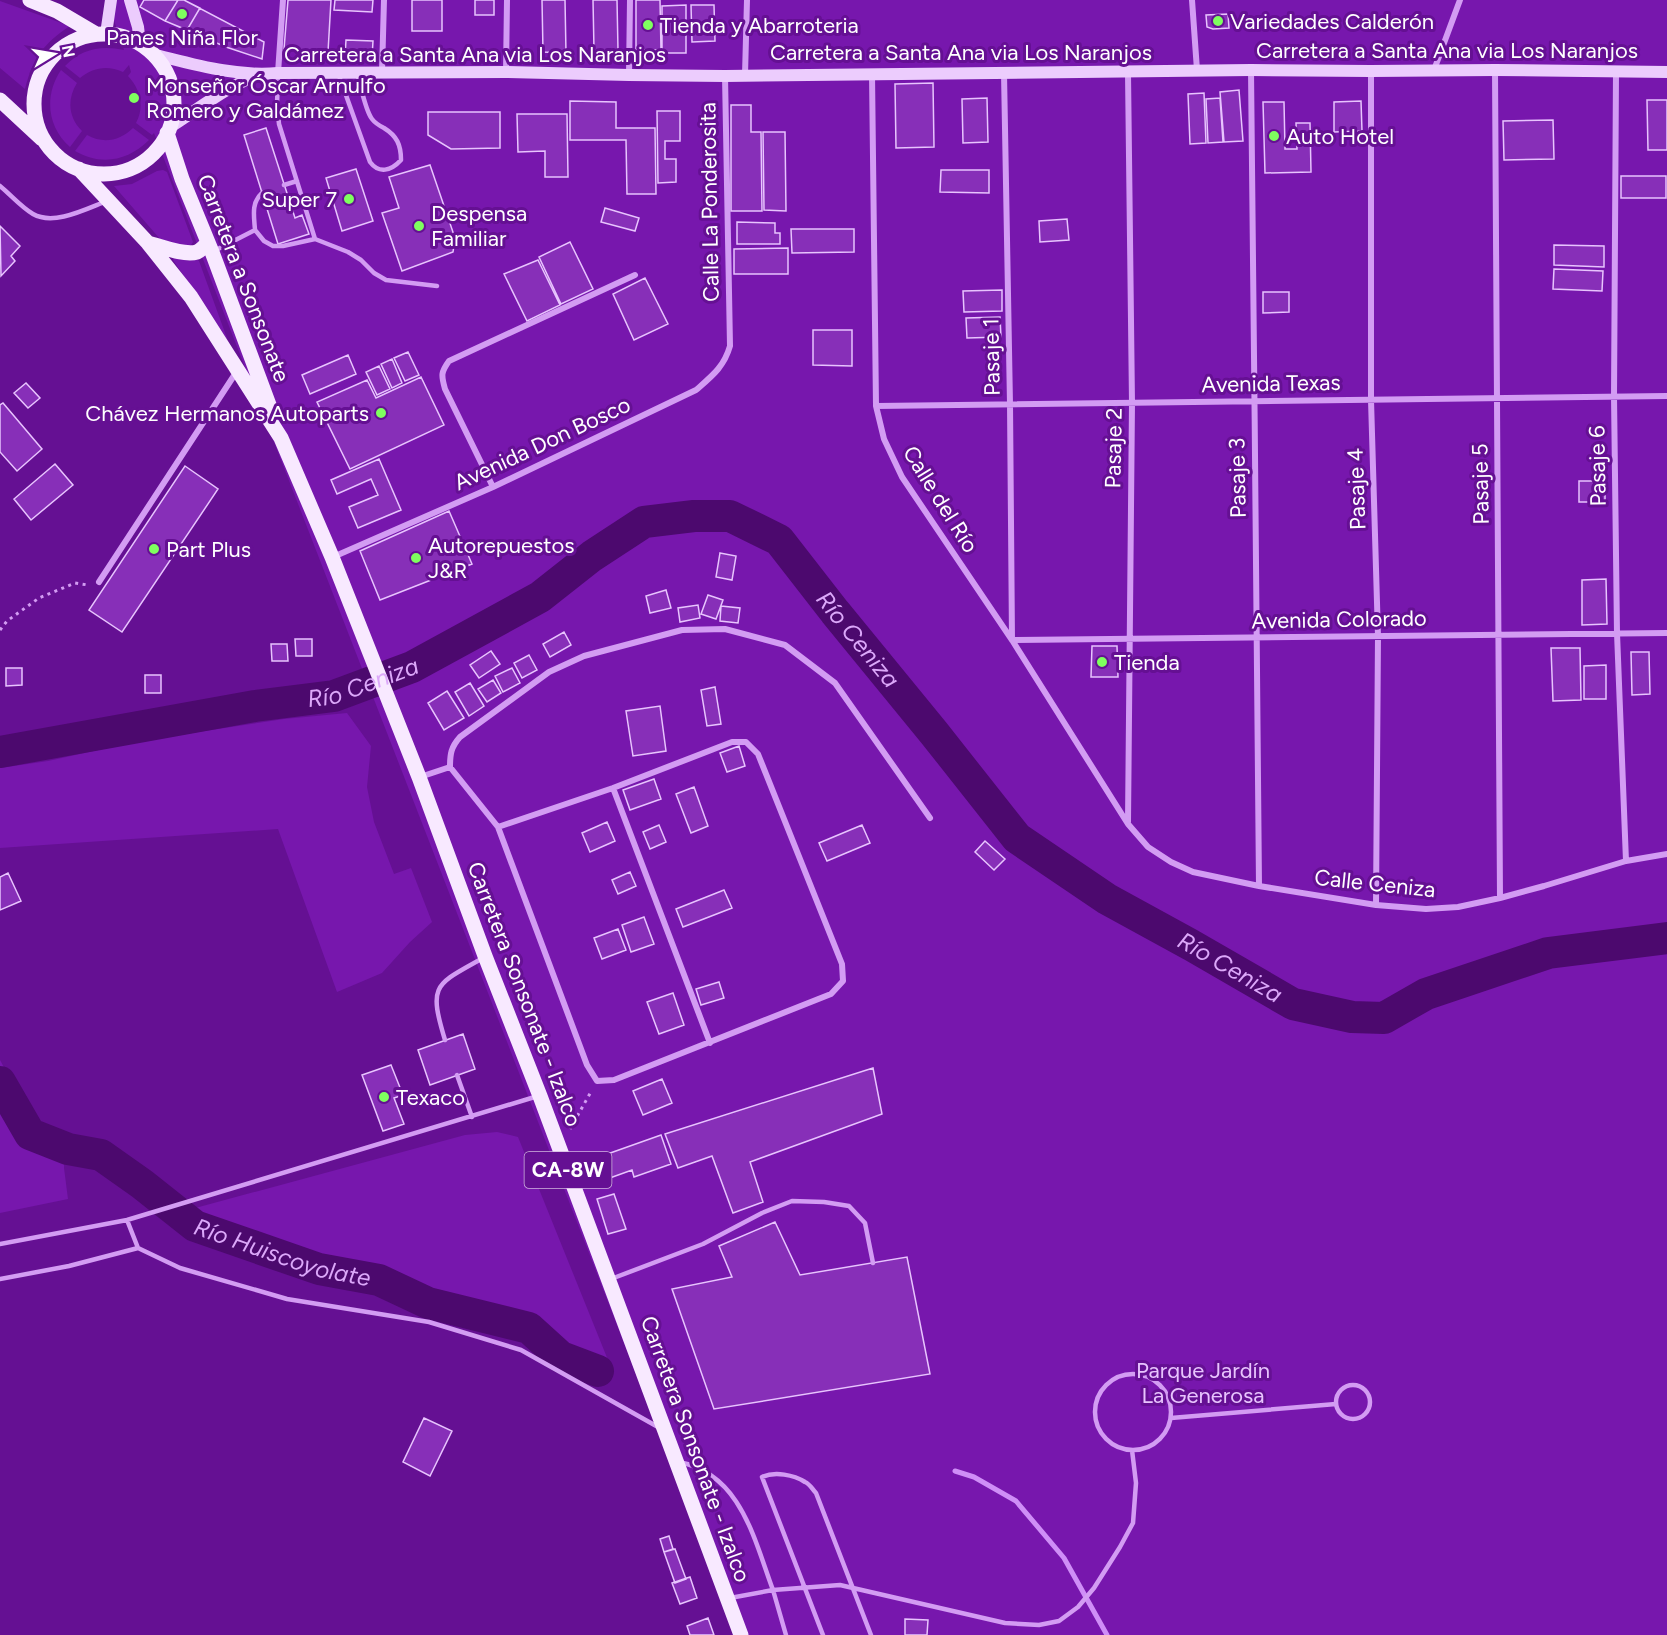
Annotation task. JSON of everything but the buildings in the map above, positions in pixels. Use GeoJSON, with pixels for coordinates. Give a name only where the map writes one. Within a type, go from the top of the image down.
{"type":"FeatureCollection","features":[{"type":"Feature","properties":{"kind":"main road"},"geometry":{"type":"LineString","coordinates":[[30,0],[101,34]]}},
{"type":"Feature","properties":{"kind":"main road"},"geometry":{"type":"LineString","coordinates":[[101,34],[111,0]]}},
{"type":"Feature","properties":{"kind":"main road"},"geometry":{"type":"LineString","coordinates":[[0,100],[61,159],[79,169],[106,174],[127,170],[140,164],[160,145],[169,130],[173,100],[170,83],[163,67],[146,49],[130,0]]}},
{"type":"Feature","properties":{"kind":"main road"},"geometry":{"type":"LineString","coordinates":[[48,145],[38,126],[35,113],[35,92],[42,72],[54,55],[64,46],[83,37],[101,34],[127,38],[146,49],[207,68],[256,75]]}},
{"type":"Feature","properties":{"kind":"main road","name":"Carretera a Santa Ana via Los Naranjos"},"geometry":{"type":"LineString","coordinates":[[256,75],[506,72],[725,76],[1251,70],[1667,72]]}},
{"type":"Feature","properties":{"kind":"main road"},"geometry":{"type":"LineString","coordinates":[[169,130],[213,98],[256,75]]}},
{"type":"Feature","properties":{"kind":"main road","name":"Carretera a Sonsonate"},"geometry":{"type":"LineString","coordinates":[[169,130],[182,179],[210,247],[281,438]]}},
{"type":"Feature","properties":{"kind":"main road"},"geometry":{"type":"LineString","coordinates":[[79,169],[148,243],[191,297],[281,438]]}},
{"type":"Feature","properties":{"kind":"main road"},"geometry":{"type":"LineString","coordinates":[[148,243],[183,252],[196,252],[204,247],[210,247]]}},
{"type":"Feature","properties":{"kind":"main road","name":"Carretera Sonsonate - Izalco"},"geometry":{"type":"LineString","coordinates":[[281,438],[332,557],[419,777],[741,1635]]}},
{"type":"Feature","properties":{"kind":"street"},"geometry":{"type":"LineString","coordinates":[[278,74],[283,0]]}},
{"type":"Feature","properties":{"kind":"street"},"geometry":{"type":"LineString","coordinates":[[382,73],[384,0]]}},
{"type":"Feature","properties":{"kind":"street"},"geometry":{"type":"LineString","coordinates":[[506,72],[507,0]]}},
{"type":"Feature","properties":{"kind":"street"},"geometry":{"type":"LineString","coordinates":[[628,75],[630,0]]}},
{"type":"Feature","properties":{"kind":"street"},"geometry":{"type":"LineString","coordinates":[[745,75],[747,0]]}},
{"type":"Feature","properties":{"kind":"street"},"geometry":{"type":"LineString","coordinates":[[1192,0],[1197,71]]}},
{"type":"Feature","properties":{"kind":"street"},"geometry":{"type":"LineString","coordinates":[[1434,71],[1460,0]]}},
{"type":"Feature","properties":{"kind":"street","name":"Pasaje 3"},"geometry":{"type":"LineString","coordinates":[[1251,70],[1259,886]]}},
{"type":"Feature","properties":{"kind":"street","name":"Pasaje 5"},"geometry":{"type":"LineString","coordinates":[[1495,70],[1500,898]]}},
{"type":"Feature","properties":{"kind":"street","name":"Pasaje 4"},"geometry":{"type":"LineString","coordinates":[[1371,71],[1371,400],[1378,636],[1376,905]]}},
{"type":"Feature","properties":{"kind":"street","name":"Pasaje 6"},"geometry":{"type":"LineString","coordinates":[[1616,71],[1614,396],[1617,633],[1626,861]]}},
{"type":"Feature","properties":{"kind":"street","name":"Pasaje 1"},"geometry":{"type":"LineString","coordinates":[[1004,73],[1012,640]]}},
{"type":"Feature","properties":{"kind":"street","name":"Pasaje 2"},"geometry":{"type":"LineString","coordinates":[[1128,73],[1132,403],[1128,824]]}},
{"type":"Feature","properties":{"kind":"street","name":"Calle del Río"},"geometry":{"type":"LineString","coordinates":[[872,74],[876,406],[884,439],[902,477],[1012,640],[1128,824]]}},
{"type":"Feature","properties":{"kind":"street","name":"Calle La Ponderosita"},"geometry":{"type":"LineString","coordinates":[[725,76],[729,327]]}},
{"type":"Feature","properties":{"kind":"street"},"geometry":{"type":"LineString","coordinates":[[493,487],[445,389],[442,371],[449,361],[635,275]]}},
{"type":"Feature","properties":{"kind":"street","name":"Avenida Don Bosco"},"geometry":{"type":"LineString","coordinates":[[332,557],[493,487],[696,390],[726,360],[730,346],[729,327]]}},
{"type":"Feature","properties":{"kind":"street"},"geometry":{"type":"LineString","coordinates":[[99,582],[238,370]]}},
{"type":"Feature","properties":{"kind":"street","name":"Avenida Texas"},"geometry":{"type":"LineString","coordinates":[[876,406],[1667,396]]}},
{"type":"Feature","properties":{"kind":"street"},"geometry":{"type":"LineString","coordinates":[[498,827],[613,788],[732,742],[746,742],[758,754],[842,964],[843,981],[831,994],[614,1080],[597,1080],[587,1065],[498,827],[450,767],[452,746],[459,737],[549,672],[584,656],[682,630],[725,629],[784,645],[835,683],[930,818]]}},
{"type":"Feature","properties":{"kind":"street","name":"Avenida Colorado"},"geometry":{"type":"LineString","coordinates":[[1012,640],[1667,633]]}},
{"type":"Feature","properties":{"kind":"street"},"geometry":{"type":"LineString","coordinates":[[419,777],[450,767]]}},
{"type":"Feature","properties":{"kind":"street"},"geometry":{"type":"LineString","coordinates":[[613,788],[710,1043]]}},
{"type":"Feature","properties":{"kind":"street","name":"Calle Ceniza"},"geometry":{"type":"LineString","coordinates":[[1128,824],[1148,847],[1171,862],[1193,872],[1259,886],[1376,905],[1426,909],[1458,907],[1500,898],[1626,861],[1667,854]]}},
{"type":"Feature","properties":{"kind":"lane"},"geometry":{"type":"LineString","coordinates":[[338,73],[370,162],[375,168],[385,170],[395,167],[400,160],[401,151],[398,140],[372,119],[357,73]]}},
{"type":"Feature","properties":{"kind":"lane"},"geometry":{"type":"LineString","coordinates":[[278,74],[279,124],[315,239]]}},
{"type":"Feature","properties":{"kind":"lane"},"geometry":{"type":"LineString","coordinates":[[285,185],[297,181]]}},
{"type":"Feature","properties":{"kind":"lane"},"geometry":{"type":"LineString","coordinates":[[0,186],[33,214],[45,219],[60,218],[108,201]]}},
{"type":"Feature","properties":{"kind":"lane"},"geometry":{"type":"LineString","coordinates":[[262,193],[256,199],[254,208],[255,230],[273,246],[315,239],[348,252],[386,280],[437,286]]}},
{"type":"Feature","properties":{"kind":"lane"},"geometry":{"type":"LineString","coordinates":[[210,247],[255,230]]}},
{"type":"Feature","properties":{"kind":"lane"},"geometry":{"type":"LineString","coordinates":[[445,1040],[436,1010],[436,992],[447,978],[485,956]]}},
{"type":"Feature","properties":{"kind":"lane"},"geometry":{"type":"LineString","coordinates":[[457,1075],[472,1117]]}},
{"type":"Feature","properties":{"kind":"lane"},"geometry":{"type":"LineString","coordinates":[[0,1244],[127,1220],[540,1096]]}},
{"type":"Feature","properties":{"kind":"lane"},"geometry":{"type":"LineString","coordinates":[[609,1280],[703,1244],[762,1213],[792,1201],[824,1202],[849,1206],[865,1223],[873,1263]]}},
{"type":"Feature","properties":{"kind":"lane"},"geometry":{"type":"LineString","coordinates":[[127,1220],[138,1248]]}},
{"type":"Feature","properties":{"kind":"lane"},"geometry":{"type":"LineString","coordinates":[[0,1278],[69,1266],[138,1248],[180,1268],[287,1299],[429,1322],[521,1350],[665,1431]]}},
{"type":"Feature","properties":{"kind":"lane"},"geometry":{"type":"LineString","coordinates":[[1137,1374],[1149,1377],[1160,1385],[1167,1395],[1171,1408],[1170,1418],[1165,1432],[1156,1442],[1145,1448],[1132,1450],[1120,1448],[1110,1442],[1096,1422],[1095,1410],[1104,1387],[1113,1379],[1137,1374]]}},
{"type":"Feature","properties":{"kind":"lane"},"geometry":{"type":"LineString","coordinates":[[1354,1385],[1365,1389],[1371,1400],[1365,1415],[1355,1419],[1345,1417],[1336,1404],[1343,1388],[1354,1385]]}},
{"type":"Feature","properties":{"kind":"lane"},"geometry":{"type":"LineString","coordinates":[[1170,1418],[1336,1404]]}},
{"type":"Feature","properties":{"kind":"lane"},"geometry":{"type":"LineString","coordinates":[[728,1598],[773,1590],[840,1585],[1005,1623],[1039,1625],[1059,1621],[1078,1607],[1094,1588],[1133,1523],[1136,1483],[1132,1450]]}},
{"type":"Feature","properties":{"kind":"lane"},"geometry":{"type":"LineString","coordinates":[[676,1461],[695,1465],[712,1475],[732,1493],[751,1528],[786,1635]]}},
{"type":"Feature","properties":{"kind":"lane"},"geometry":{"type":"LineString","coordinates":[[823,1635],[762,1477],[768,1474],[789,1475],[808,1483],[816,1493],[871,1635]]}},
{"type":"Feature","properties":{"kind":"path"},"geometry":{"type":"LineString","coordinates":[[0,630],[7,621],[39,598],[75,583],[87,585],[99,582]]}},
{"type":"Feature","properties":{"kind":"path"},"geometry":{"type":"LineString","coordinates":[[559,1148],[597,1080]]}},
{"type":"Feature","properties":{"kind":"green space","name":"Parque Jardín La Generosa"},"geometry":{"type":"Polygon","coordinates":[[[107,0],[1667,0],[1667,1635],[733,1635],[716,1580],[154,133],[152,135],[136,123],[141,104],[136,86],[128,76],[131,72],[129,65],[123,72],[112,68],[101,68],[90,71],[80,78],[65,66],[85,52],[99,48],[124,50],[107,0]]]}},
{"type":"Feature","properties":{"kind":"green space"},"geometry":{"type":"Polygon","coordinates":[[[0,1],[70,26],[40,53],[25,89],[0,68],[0,1]]]}},
{"type":"Feature","properties":{"kind":"green space"},"geometry":{"type":"Polygon","coordinates":[[[61,70],[77,83],[70,102],[74,120],[82,131],[70,147],[56,130],[50,110],[52,90],[61,70]]]}},
{"type":"Feature","properties":{"kind":"green space"},"geometry":{"type":"Polygon","coordinates":[[[133,128],[149,140],[123,157],[95,159],[75,151],[87,135],[99,140],[111,140],[123,136],[133,128]]]}},
{"type":"Feature","properties":{"kind":"green space"},"geometry":{"type":"Polygon","coordinates":[[[163,170],[167,172],[193,242],[191,245],[180,245],[160,239],[114,186],[132,184],[163,170]]]}},
{"type":"Feature","properties":{"kind":"green space"},"geometry":{"type":"Polygon","coordinates":[[[175,257],[199,261],[228,341],[173,260],[175,257]]]}},
{"type":"Feature","properties":{"kind":"green space"},"geometry":{"type":"Polygon","coordinates":[[[347,713],[371,746],[367,787],[374,822],[394,874],[411,868],[432,922],[382,973],[337,992],[278,829],[0,848],[0,768],[198,732],[284,719],[347,713]]]}},
{"type":"Feature","properties":{"kind":"green space"},"geometry":{"type":"Polygon","coordinates":[[[0,1060],[35,1125],[65,1135],[64,1168],[68,1199],[0,1213],[0,1060]]]}},
{"type":"Feature","properties":{"kind":"green space"},"geometry":{"type":"Polygon","coordinates":[[[497,1132],[518,1137],[608,1360],[564,1351],[531,1320],[431,1301],[381,1276],[322,1267],[188,1210],[465,1135],[497,1132]]]}},
{"type":"Feature","properties":{"kind":"waterway","name":"Río Ceniza"},"geometry":{"type":"LineString","coordinates":[[0,752],[255,706],[334,696],[412,667],[540,597],[592,556],[644,522],[694,516],[730,516],[779,540],[1017,838],[1107,899],[1293,1004],[1352,1017],[1384,1018],[1426,994],[1548,953],[1667,938]]}},
{"type":"Feature","properties":{"kind":"waterway","name":"Río Huiscoyolate"},"geometry":{"type":"LineString","coordinates":[[0,1082],[30,1134],[68,1149],[101,1155],[195,1226],[319,1269],[379,1280],[428,1303],[529,1328],[561,1357],[598,1371]]}},
{"type":"Feature","properties":{"kind":"waterway","name":"Río Huiscoyolate"},"geometry":{"type":"LineString","coordinates":[[955,1471],[974,1477],[1016,1501],[1064,1558],[1107,1635]]}},
{"type":"Feature","properties":{"kind":"place","name":"Panes Niña Flor"},"geometry":{"type":"Point","coordinates":[182,14]}},
{"type":"Feature","properties":{"kind":"place","name":"Variedades Calderón"},"geometry":{"type":"Point","coordinates":[1218,21]}},
{"type":"Feature","properties":{"kind":"place","name":"Tienda y Abarroteria"},"geometry":{"type":"Point","coordinates":[648,25]}},
{"type":"Feature","properties":{"kind":"place","name":"Monseñor Óscar Arnulfo Romero y Galdámez"},"geometry":{"type":"Point","coordinates":[134,98]}},
{"type":"Feature","properties":{"kind":"place","name":"Auto Hotel"},"geometry":{"type":"Point","coordinates":[1274,136]}},
{"type":"Feature","properties":{"kind":"place","name":"Super 7"},"geometry":{"type":"Point","coordinates":[349,199]}},
{"type":"Feature","properties":{"kind":"place","name":"Despensa Familiar"},"geometry":{"type":"Point","coordinates":[419,226]}},
{"type":"Feature","properties":{"kind":"place","name":"Chávez Hermanos Autoparts"},"geometry":{"type":"Point","coordinates":[381,413]}},
{"type":"Feature","properties":{"kind":"place","name":"Part Plus"},"geometry":{"type":"Point","coordinates":[154,549]}},
{"type":"Feature","properties":{"kind":"place","name":"Autorepuestos J&R"},"geometry":{"type":"Point","coordinates":[416,558]}},
{"type":"Feature","properties":{"kind":"place","name":"Tienda"},"geometry":{"type":"Point","coordinates":[1102,662]}},
{"type":"Feature","properties":{"kind":"place","name":"Texaco"},"geometry":{"type":"Point","coordinates":[384,1097]}}]}
